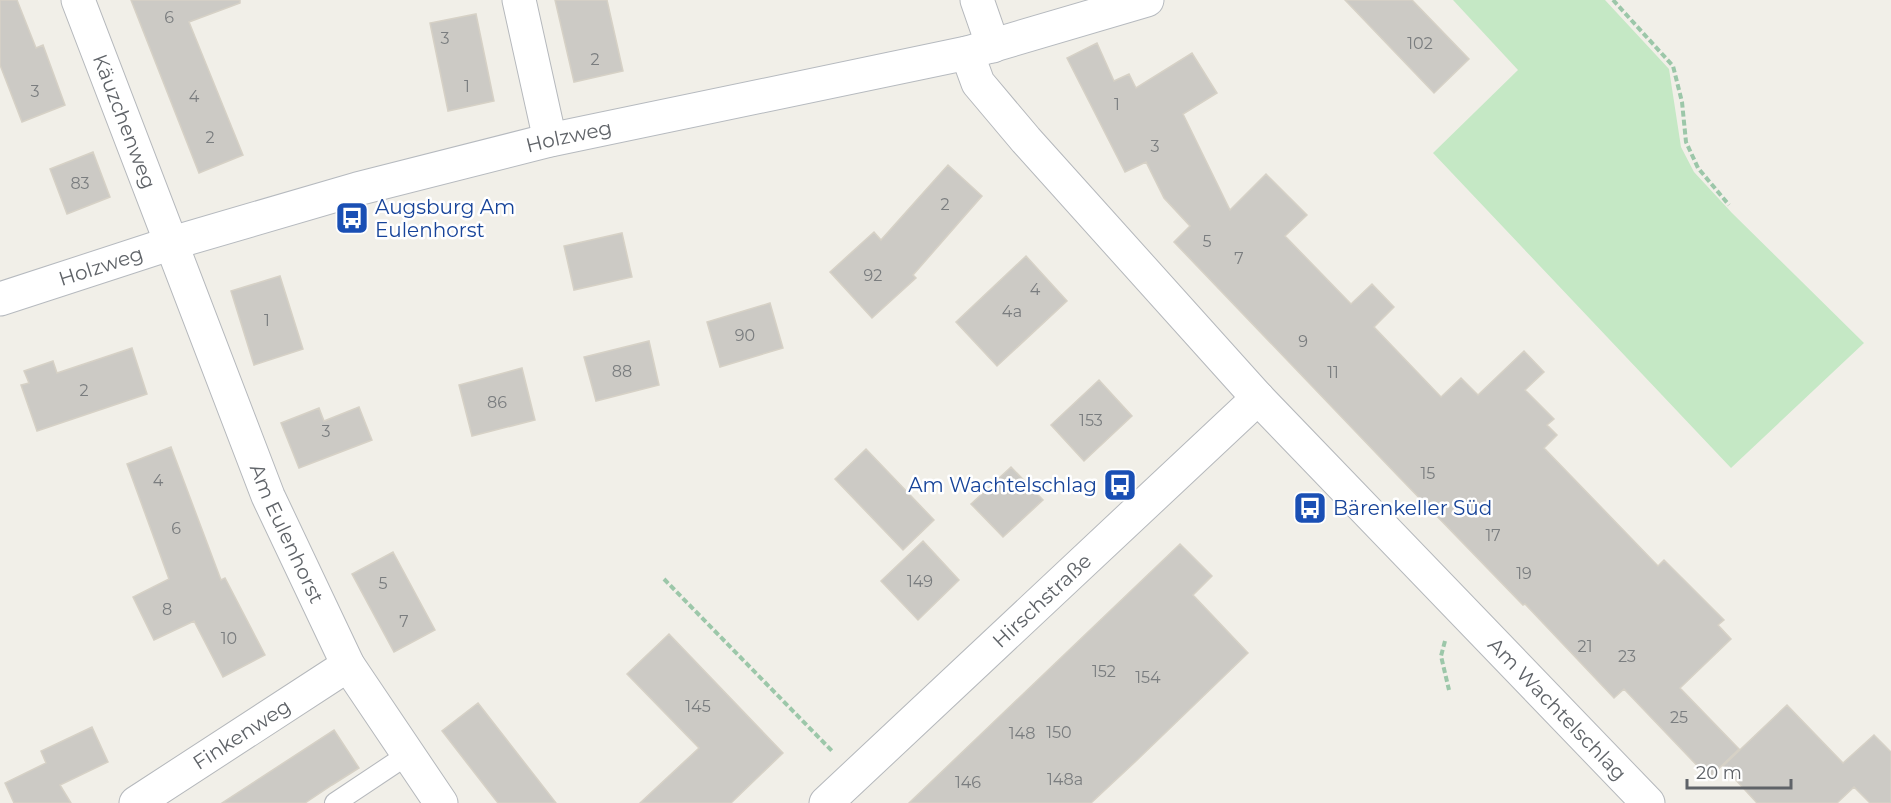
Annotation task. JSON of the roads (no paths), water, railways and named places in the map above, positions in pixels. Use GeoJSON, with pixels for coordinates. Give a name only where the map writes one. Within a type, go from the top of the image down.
{"type":"FeatureCollection","features":[{"type":"Feature","properties":{"kind":"street","name":"Käuzchenweg"},"geometry":{"type":"LineString","coordinates":[[78,0],[172,243]]}},
{"type":"Feature","properties":{"kind":"street"},"geometry":{"type":"LineString","coordinates":[[519,0],[550,140]]}},
{"type":"Feature","properties":{"kind":"street","name":"Am Wachtelschlag"},"geometry":{"type":"LineString","coordinates":[[977,0],[980,49],[978,83],[1019,132],[1258,398],[1645,802]]}},
{"type":"Feature","properties":{"kind":"street","name":"Holzweg"},"geometry":{"type":"LineString","coordinates":[[0,299],[172,243],[357,189],[550,140],[980,49],[1147,0]]}},
{"type":"Feature","properties":{"kind":"street","name":"Am Eulenhorst"},"geometry":{"type":"LineString","coordinates":[[172,243],[268,496],[348,665],[441,803]]}},
{"type":"Feature","properties":{"kind":"street","name":"Hirschstraße"},"geometry":{"type":"LineString","coordinates":[[826,803],[1258,398]]}},
{"type":"Feature","properties":{"kind":"street","name":"Finkenweg"},"geometry":{"type":"LineString","coordinates":[[136,803],[348,665]]}},
{"type":"Feature","properties":{"kind":"lane"},"geometry":{"type":"LineString","coordinates":[[335,803],[407,755]]}},
{"type":"Feature","properties":{"kind":"place","name":"Augsburg Am Eulenhorst"},"geometry":{"type":"Point","coordinates":[352,218]}},
{"type":"Feature","properties":{"kind":"place","name":"Am Wachtelschlag"},"geometry":{"type":"Point","coordinates":[1120,485]}},
{"type":"Feature","properties":{"kind":"place","name":"Bärenkeller Süd"},"geometry":{"type":"Point","coordinates":[1310,508]}}]}
